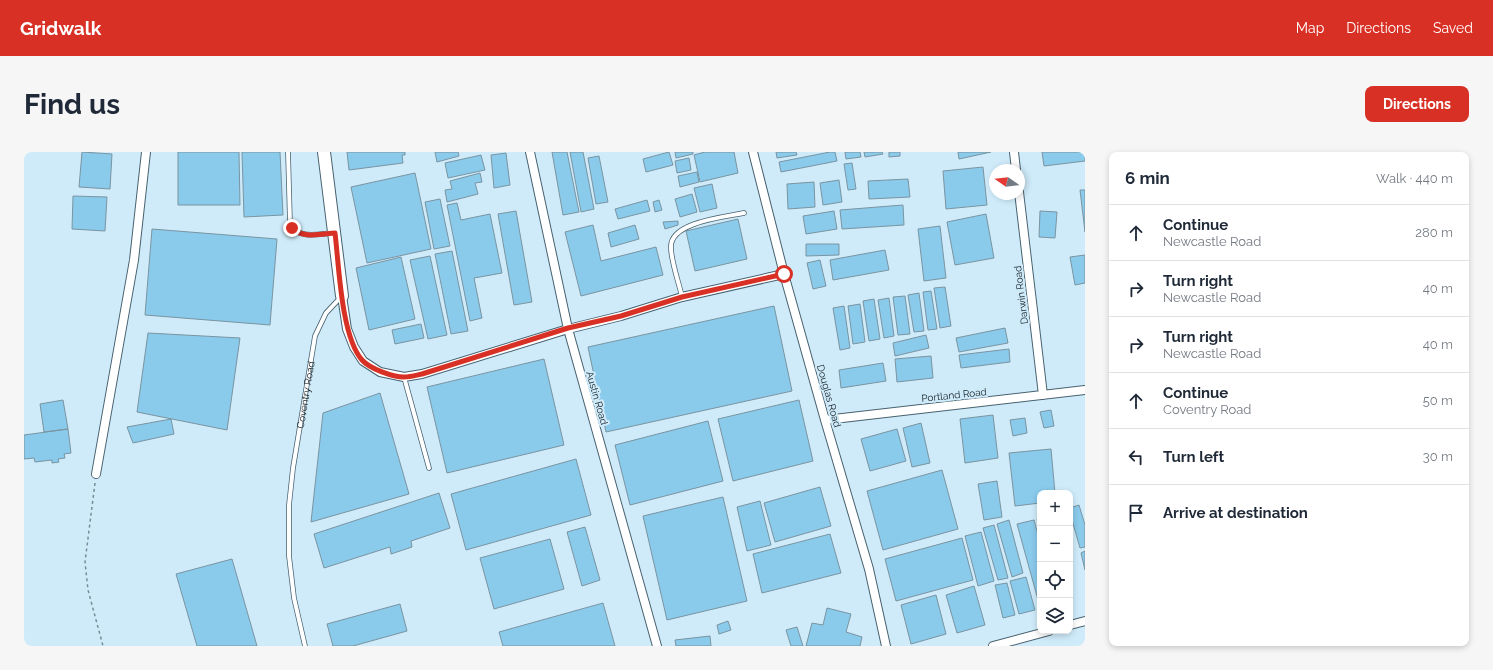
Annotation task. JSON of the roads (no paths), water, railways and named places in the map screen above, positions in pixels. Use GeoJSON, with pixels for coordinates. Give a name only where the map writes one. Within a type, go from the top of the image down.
{"type":"FeatureCollection","features":[{"type":"Feature","properties":{"kind":"street"},"geometry":{"type":"LineString","coordinates":[[96,474],[134,260],[146,152]]}},
{"type":"Feature","properties":{"kind":"street"},"geometry":{"type":"LineString","coordinates":[[324,152],[347,329],[354,347],[363,361],[380,372],[404,377],[422,374],[568,328],[621,316],[682,297],[784,274]]}},
{"type":"Feature","properties":{"kind":"street","name":"Austin Road"},"geometry":{"type":"LineString","coordinates":[[530,152],[568,328],[657,646]]}},
{"type":"Feature","properties":{"kind":"street","name":"Douglas Road"},"geometry":{"type":"LineString","coordinates":[[753,152],[784,274],[824,420],[869,569],[886,646]]}},
{"type":"Feature","properties":{"kind":"street"},"geometry":{"type":"LineString","coordinates":[[1014,152],[1015,164]]}},
{"type":"Feature","properties":{"kind":"street","name":"Darwin Road"},"geometry":{"type":"LineString","coordinates":[[1020,200],[1043,395]]}},
{"type":"Feature","properties":{"kind":"street","name":"Portland Road"},"geometry":{"type":"LineString","coordinates":[[824,420],[1085,390]]}},
{"type":"Feature","properties":{"kind":"street"},"geometry":{"type":"LineString","coordinates":[[1073,624],[1085,621]]}},
{"type":"Feature","properties":{"kind":"street"},"geometry":{"type":"LineString","coordinates":[[993,646],[1038,634]]}},
{"type":"Feature","properties":{"kind":"lane"},"geometry":{"type":"LineString","coordinates":[[288,152],[290,223],[292,228],[296,232],[303,235],[335,233]]}},
{"type":"Feature","properties":{"kind":"lane"},"geometry":{"type":"LineString","coordinates":[[682,297],[670,247],[673,237],[689,225],[744,213]]}},
{"type":"Feature","properties":{"kind":"lane","name":"Coventry Road"},"geometry":{"type":"LineString","coordinates":[[304,646],[294,598],[289,556],[289,505],[293,468],[315,336],[326,313],[342,296]]}},
{"type":"Feature","properties":{"kind":"lane"},"geometry":{"type":"LineString","coordinates":[[404,377],[429,468]]}}]}
